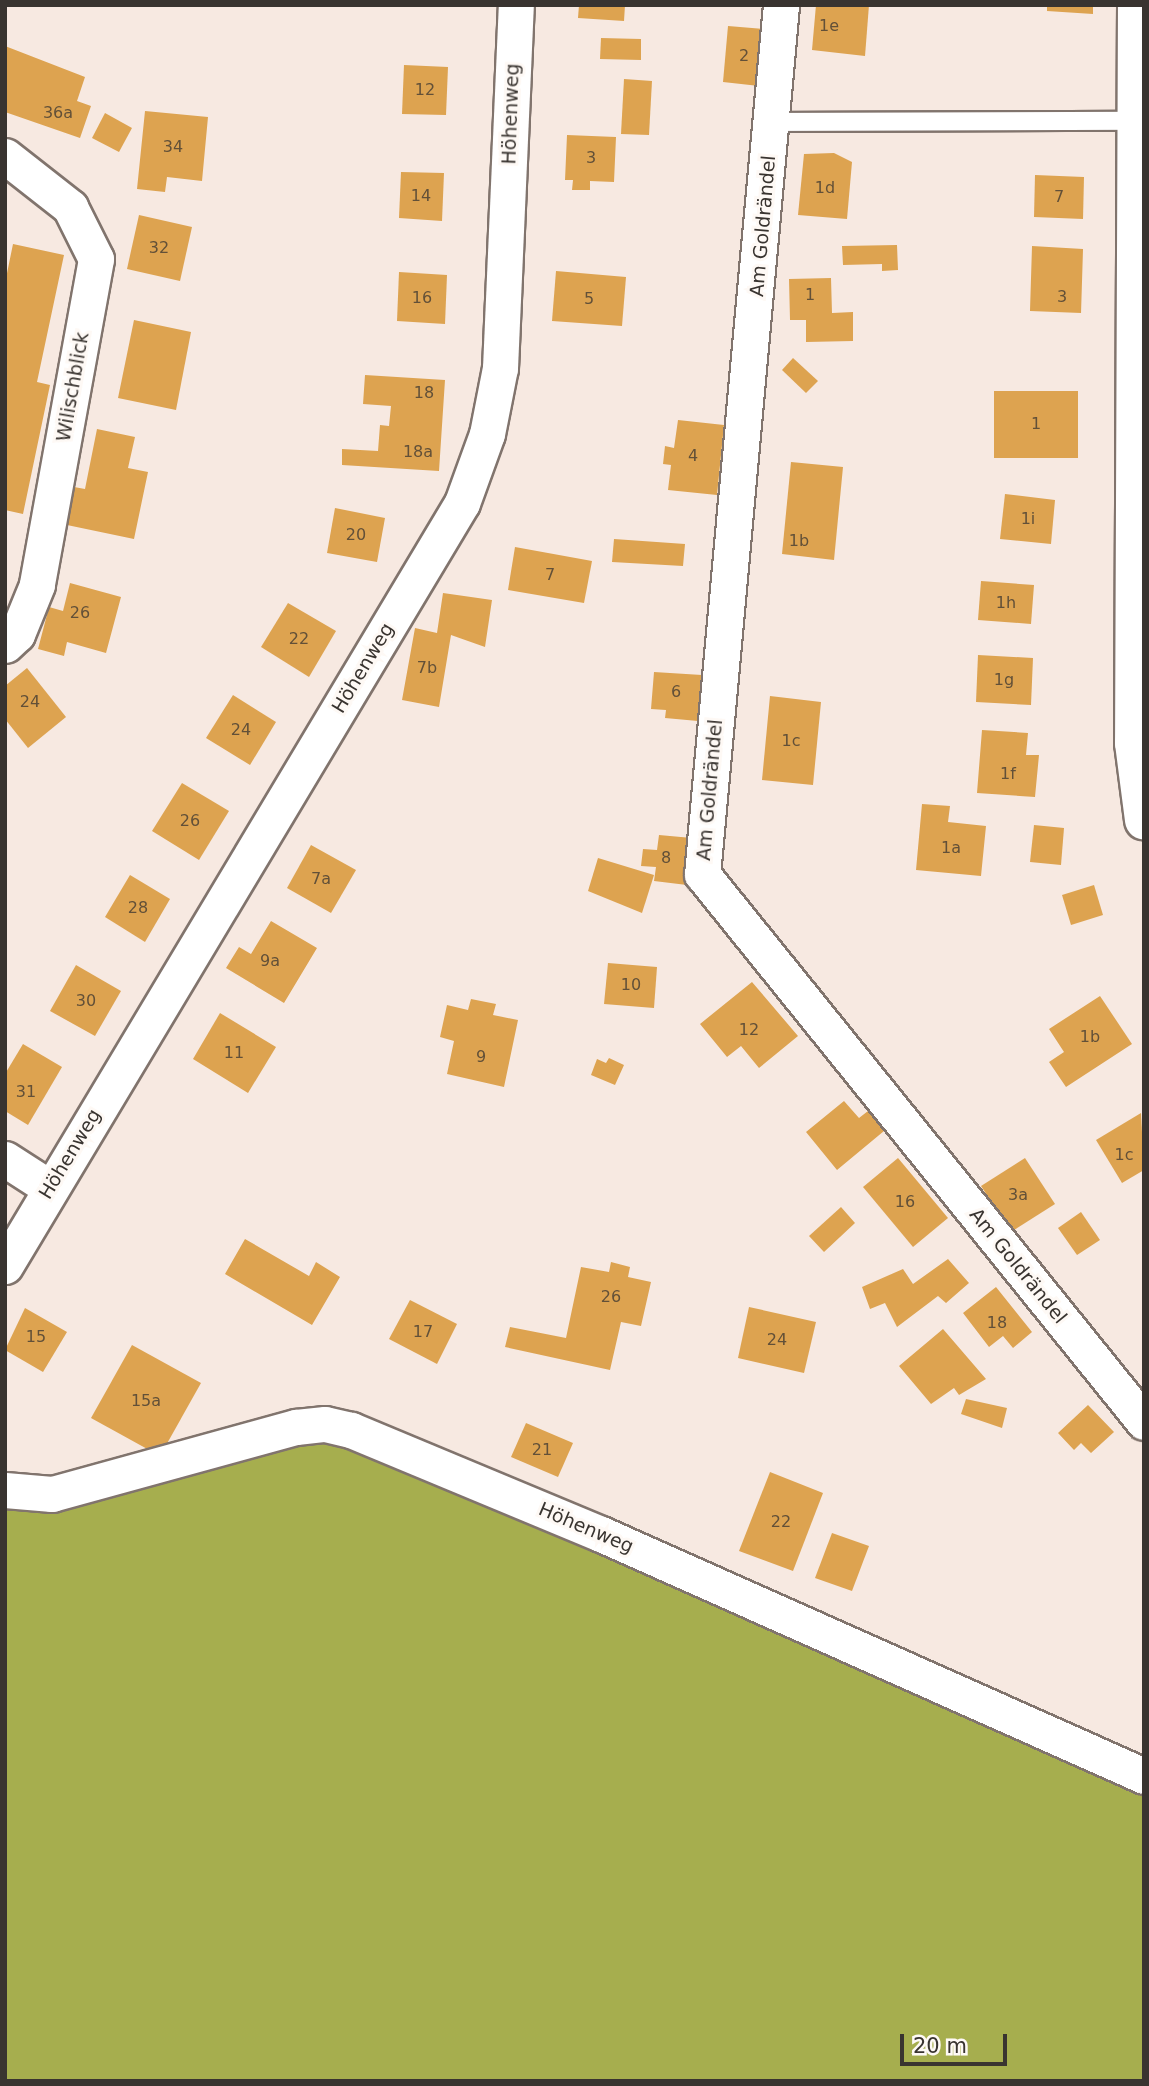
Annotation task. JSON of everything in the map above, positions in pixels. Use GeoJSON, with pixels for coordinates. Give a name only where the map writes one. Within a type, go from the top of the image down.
{"type":"FeatureCollection","features":[{"type":"Feature","properties":{"kind":"main road"},"geometry":{"type":"LineString","coordinates":[[1137,5],[1134,121],[1139,742],[1144,820]]}},
{"type":"Feature","properties":{"kind":"street","name":"Höhenweg"},"geometry":{"type":"LineString","coordinates":[[5,1266],[462,503],[487,435],[500,368],[516,5]]}},
{"type":"Feature","properties":{"kind":"street","name":"Am Goldrändel"},"geometry":{"type":"LineString","coordinates":[[781,5],[773,122],[702,874],[1144,1422]]}},
{"type":"Feature","properties":{"kind":"street","name":"Wilischblick"},"geometry":{"type":"LineString","coordinates":[[5,156],[71,207],[96,259],[37,585],[17,634],[5,645]]}},
{"type":"Feature","properties":{"kind":"street"},"geometry":{"type":"LineString","coordinates":[[5,1159],[50,1188]]}},
{"type":"Feature","properties":{"kind":"street","name":"Höhenweg"},"geometry":{"type":"LineString","coordinates":[[5,1490],[52,1493],[296,1427],[324,1424],[351,1430],[601,1534],[1144,1776]]}},
{"type":"Feature","properties":{"kind":"lane"},"geometry":{"type":"LineString","coordinates":[[773,122],[1134,121]]}},
{"type":"Feature","properties":{"kind":"green space"},"geometry":{"type":"Polygon","coordinates":[[[305,1433],[345,1437],[1144,1783],[1144,2081],[5,2081],[5,1498],[305,1433]]]}},
{"type":"Feature","properties":{"kind":"building"},"geometry":{"type":"Polygon","coordinates":[[[579,5],[625,5],[624,21],[578,18],[579,5]]]}},
{"type":"Feature","properties":{"kind":"building"},"geometry":{"type":"Polygon","coordinates":[[[816,5],[869,5],[865,56],[812,50],[816,5]]]}},
{"type":"Feature","properties":{"kind":"building"},"geometry":{"type":"Polygon","coordinates":[[[1047,5],[1093,5],[1093,14],[1047,11],[1047,5]]]}},
{"type":"Feature","properties":{"kind":"building"},"geometry":{"type":"Polygon","coordinates":[[[728,26],[765,29],[759,86],[723,82],[728,26]]]}},
{"type":"Feature","properties":{"kind":"building"},"geometry":{"type":"Polygon","coordinates":[[[601,38],[641,39],[641,60],[600,59],[601,38]]]}},
{"type":"Feature","properties":{"kind":"building"},"geometry":{"type":"Polygon","coordinates":[[[5,46],[85,77],[77,101],[91,106],[80,138],[5,112],[5,46]]]}},
{"type":"Feature","properties":{"kind":"building"},"geometry":{"type":"Polygon","coordinates":[[[404,65],[448,67],[446,115],[402,114],[404,65]]]}},
{"type":"Feature","properties":{"kind":"building"},"geometry":{"type":"Polygon","coordinates":[[[624,79],[652,81],[649,135],[621,134],[624,79]]]}},
{"type":"Feature","properties":{"kind":"building"},"geometry":{"type":"Polygon","coordinates":[[[145,111],[208,117],[202,181],[167,177],[165,192],[137,189],[145,111]]]}},
{"type":"Feature","properties":{"kind":"building"},"geometry":{"type":"Polygon","coordinates":[[[105,113],[132,128],[119,152],[92,138],[105,113]]]}},
{"type":"Feature","properties":{"kind":"building"},"geometry":{"type":"Polygon","coordinates":[[[567,135],[616,137],[614,182],[590,181],[590,190],[572,190],[573,180],[565,180],[567,135]]]}},
{"type":"Feature","properties":{"kind":"building"},"geometry":{"type":"Polygon","coordinates":[[[834,153],[852,162],[847,219],[798,215],[804,154],[834,153]]]}},
{"type":"Feature","properties":{"kind":"building"},"geometry":{"type":"Polygon","coordinates":[[[401,172],[444,173],[442,221],[399,218],[401,172]]]}},
{"type":"Feature","properties":{"kind":"building"},"geometry":{"type":"Polygon","coordinates":[[[1035,175],[1084,177],[1083,219],[1034,217],[1035,175]]]}},
{"type":"Feature","properties":{"kind":"building"},"geometry":{"type":"Polygon","coordinates":[[[139,215],[192,227],[180,281],[127,269],[139,215]]]}},
{"type":"Feature","properties":{"kind":"building"},"geometry":{"type":"Polygon","coordinates":[[[13,244],[64,255],[37,382],[50,385],[23,514],[5,510],[5,283],[13,244]]]}},
{"type":"Feature","properties":{"kind":"building"},"geometry":{"type":"Polygon","coordinates":[[[897,245],[898,270],[882,271],[882,264],[843,265],[842,246],[897,245]]]}},
{"type":"Feature","properties":{"kind":"building"},"geometry":{"type":"Polygon","coordinates":[[[1032,246],[1083,249],[1081,313],[1030,311],[1032,246]]]}},
{"type":"Feature","properties":{"kind":"building"},"geometry":{"type":"Polygon","coordinates":[[[556,271],[626,277],[622,326],[552,321],[556,271]]]}},
{"type":"Feature","properties":{"kind":"building"},"geometry":{"type":"Polygon","coordinates":[[[399,272],[447,275],[445,324],[397,321],[399,272]]]}},
{"type":"Feature","properties":{"kind":"building"},"geometry":{"type":"Polygon","coordinates":[[[831,278],[832,313],[853,312],[853,341],[806,342],[806,320],[790,320],[789,279],[831,278]]]}},
{"type":"Feature","properties":{"kind":"building"},"geometry":{"type":"Polygon","coordinates":[[[134,320],[191,332],[176,410],[118,398],[134,320]]]}},
{"type":"Feature","properties":{"kind":"building"},"geometry":{"type":"Polygon","coordinates":[[[793,358],[818,381],[806,393],[782,370],[793,358]]]}},
{"type":"Feature","properties":{"kind":"building"},"geometry":{"type":"Polygon","coordinates":[[[365,375],[445,380],[439,471],[342,465],[342,449],[378,451],[380,425],[389,426],[391,406],[363,404],[365,375]]]}},
{"type":"Feature","properties":{"kind":"building"},"geometry":{"type":"Polygon","coordinates":[[[994,391],[1078,391],[1078,458],[994,458],[994,391]]]}},
{"type":"Feature","properties":{"kind":"building"},"geometry":{"type":"Polygon","coordinates":[[[678,420],[724,425],[717,495],[668,490],[671,465],[663,464],[665,446],[674,448],[678,420]]]}},
{"type":"Feature","properties":{"kind":"building"},"geometry":{"type":"Polygon","coordinates":[[[97,429],[135,437],[128,468],[148,472],[134,539],[67,525],[74,487],[85,489],[97,429]]]}},
{"type":"Feature","properties":{"kind":"building"},"geometry":{"type":"Polygon","coordinates":[[[791,462],[843,467],[834,560],[782,554],[791,462]]]}},
{"type":"Feature","properties":{"kind":"building"},"geometry":{"type":"Polygon","coordinates":[[[1005,494],[1055,500],[1051,544],[1000,539],[1005,494]]]}},
{"type":"Feature","properties":{"kind":"building"},"geometry":{"type":"Polygon","coordinates":[[[335,508],[385,518],[377,562],[327,553],[335,508]]]}},
{"type":"Feature","properties":{"kind":"building"},"geometry":{"type":"Polygon","coordinates":[[[614,539],[685,544],[683,566],[612,562],[614,539]]]}},
{"type":"Feature","properties":{"kind":"building"},"geometry":{"type":"Polygon","coordinates":[[[515,547],[592,561],[584,603],[508,590],[515,547]]]}},
{"type":"Feature","properties":{"kind":"building"},"geometry":{"type":"Polygon","coordinates":[[[981,581],[1034,585],[1031,624],[978,620],[981,581]]]}},
{"type":"Feature","properties":{"kind":"building"},"geometry":{"type":"Polygon","coordinates":[[[70,583],[121,597],[106,653],[67,642],[64,656],[38,649],[49,607],[63,611],[70,583]]]}},
{"type":"Feature","properties":{"kind":"building"},"geometry":{"type":"Polygon","coordinates":[[[443,593],[492,600],[485,647],[451,635],[439,707],[402,700],[415,628],[437,633],[443,593]]]}},
{"type":"Feature","properties":{"kind":"building"},"geometry":{"type":"Polygon","coordinates":[[[288,603],[336,631],[309,677],[261,647],[288,603]]]}},
{"type":"Feature","properties":{"kind":"building"},"geometry":{"type":"Polygon","coordinates":[[[978,655],[1033,658],[1031,705],[976,702],[978,655]]]}},
{"type":"Feature","properties":{"kind":"building"},"geometry":{"type":"Polygon","coordinates":[[[27,668],[66,717],[28,748],[5,719],[5,686],[27,668]]]}},
{"type":"Feature","properties":{"kind":"building"},"geometry":{"type":"Polygon","coordinates":[[[654,672],[702,675],[698,721],[665,718],[666,710],[651,709],[654,672]]]}},
{"type":"Feature","properties":{"kind":"building"},"geometry":{"type":"Polygon","coordinates":[[[233,695],[276,722],[250,765],[206,738],[233,695]]]}},
{"type":"Feature","properties":{"kind":"building"},"geometry":{"type":"Polygon","coordinates":[[[770,696],[821,702],[813,785],[762,780],[770,696]]]}},
{"type":"Feature","properties":{"kind":"building"},"geometry":{"type":"Polygon","coordinates":[[[982,730],[1028,733],[1026,755],[1039,755],[1035,797],[977,793],[982,730]]]}},
{"type":"Feature","properties":{"kind":"building"},"geometry":{"type":"Polygon","coordinates":[[[182,783],[229,811],[199,860],[152,831],[182,783]]]}},
{"type":"Feature","properties":{"kind":"building"},"geometry":{"type":"Polygon","coordinates":[[[922,804],[950,806],[948,822],[986,826],[981,876],[916,870],[922,804]]]}},
{"type":"Feature","properties":{"kind":"building"},"geometry":{"type":"Polygon","coordinates":[[[1034,825],[1064,828],[1061,865],[1030,862],[1034,825]]]}},
{"type":"Feature","properties":{"kind":"building"},"geometry":{"type":"Polygon","coordinates":[[[659,835],[692,838],[687,885],[654,881],[656,867],[641,866],[643,849],[657,850],[659,835]]]}},
{"type":"Feature","properties":{"kind":"building"},"geometry":{"type":"Polygon","coordinates":[[[311,845],[356,870],[331,913],[287,888],[311,845]]]}},
{"type":"Feature","properties":{"kind":"building"},"geometry":{"type":"Polygon","coordinates":[[[598,858],[654,875],[642,913],[588,891],[598,858]]]}},
{"type":"Feature","properties":{"kind":"building"},"geometry":{"type":"Polygon","coordinates":[[[130,875],[170,899],[145,942],[105,917],[130,875]]]}},
{"type":"Feature","properties":{"kind":"building"},"geometry":{"type":"Polygon","coordinates":[[[1094,885],[1103,915],[1071,925],[1062,895],[1094,885]]]}},
{"type":"Feature","properties":{"kind":"building"},"geometry":{"type":"Polygon","coordinates":[[[271,921],[317,948],[284,1003],[226,968],[239,947],[251,954],[271,921]]]}},
{"type":"Feature","properties":{"kind":"building"},"geometry":{"type":"Polygon","coordinates":[[[608,963],[657,967],[654,1008],[604,1004],[608,963]]]}},
{"type":"Feature","properties":{"kind":"building"},"geometry":{"type":"Polygon","coordinates":[[[76,965],[121,991],[95,1036],[50,1011],[76,965]]]}},
{"type":"Feature","properties":{"kind":"building"},"geometry":{"type":"Polygon","coordinates":[[[752,982],[798,1036],[759,1068],[741,1046],[727,1057],[700,1024],[752,982]]]}},
{"type":"Feature","properties":{"kind":"building"},"geometry":{"type":"Polygon","coordinates":[[[1100,996],[1132,1044],[1066,1087],[1049,1062],[1064,1052],[1049,1029],[1100,996]]]}},
{"type":"Feature","properties":{"kind":"building"},"geometry":{"type":"Polygon","coordinates":[[[471,999],[496,1004],[493,1015],[518,1020],[504,1087],[447,1074],[454,1041],[440,1037],[447,1005],[468,1010],[471,999]]]}},
{"type":"Feature","properties":{"kind":"building"},"geometry":{"type":"Polygon","coordinates":[[[220,1013],[276,1047],[248,1093],[193,1059],[220,1013]]]}},
{"type":"Feature","properties":{"kind":"building"},"geometry":{"type":"Polygon","coordinates":[[[23,1044],[62,1067],[28,1125],[5,1111],[5,1074],[23,1044]]]}},
{"type":"Feature","properties":{"kind":"building"},"geometry":{"type":"Polygon","coordinates":[[[609,1058],[624,1065],[615,1085],[591,1075],[597,1059],[606,1063],[609,1058]]]}},
{"type":"Feature","properties":{"kind":"building"},"geometry":{"type":"Polygon","coordinates":[[[844,1101],[859,1118],[868,1111],[884,1131],[837,1170],[806,1132],[844,1101]]]}},
{"type":"Feature","properties":{"kind":"building"},"geometry":{"type":"Polygon","coordinates":[[[1141,1113],[1144,1170],[1122,1183],[1096,1140],[1141,1113]]]}},
{"type":"Feature","properties":{"kind":"building"},"geometry":{"type":"Polygon","coordinates":[[[898,1158],[948,1218],[913,1247],[863,1187],[898,1158]]]}},
{"type":"Feature","properties":{"kind":"building"},"geometry":{"type":"Polygon","coordinates":[[[1025,1158],[1055,1204],[1011,1232],[981,1186],[1025,1158]]]}},
{"type":"Feature","properties":{"kind":"building"},"geometry":{"type":"Polygon","coordinates":[[[841,1207],[855,1223],[824,1252],[809,1236],[841,1207]]]}},
{"type":"Feature","properties":{"kind":"building"},"geometry":{"type":"Polygon","coordinates":[[[1081,1212],[1100,1240],[1077,1255],[1058,1228],[1081,1212]]]}},
{"type":"Feature","properties":{"kind":"building"},"geometry":{"type":"Polygon","coordinates":[[[245,1239],[309,1276],[316,1262],[340,1277],[312,1325],[225,1274],[245,1239]]]}},
{"type":"Feature","properties":{"kind":"building"},"geometry":{"type":"Polygon","coordinates":[[[948,1259],[969,1283],[946,1303],[938,1296],[897,1327],[885,1303],[870,1309],[862,1287],[903,1269],[913,1284],[948,1259]]]}},
{"type":"Feature","properties":{"kind":"building"},"geometry":{"type":"Polygon","coordinates":[[[611,1262],[630,1267],[628,1277],[651,1282],[641,1326],[621,1322],[610,1370],[505,1347],[510,1327],[566,1338],[581,1267],[609,1272],[611,1262]]]}},
{"type":"Feature","properties":{"kind":"building"},"geometry":{"type":"Polygon","coordinates":[[[996,1287],[1032,1332],[1013,1348],[1003,1336],[989,1347],[963,1313],[996,1287]]]}},
{"type":"Feature","properties":{"kind":"building"},"geometry":{"type":"Polygon","coordinates":[[[410,1300],[457,1324],[437,1364],[389,1339],[410,1300]]]}},
{"type":"Feature","properties":{"kind":"building"},"geometry":{"type":"Polygon","coordinates":[[[749,1307],[816,1322],[804,1373],[738,1358],[749,1307]]]}},
{"type":"Feature","properties":{"kind":"building"},"geometry":{"type":"Polygon","coordinates":[[[25,1308],[67,1332],[43,1372],[5,1350],[25,1308]]]}},
{"type":"Feature","properties":{"kind":"building"},"geometry":{"type":"Polygon","coordinates":[[[943,1329],[986,1379],[959,1395],[954,1388],[931,1404],[899,1366],[943,1329]]]}},
{"type":"Feature","properties":{"kind":"building"},"geometry":{"type":"Polygon","coordinates":[[[132,1345],[201,1383],[160,1456],[91,1418],[132,1345]]]}},
{"type":"Feature","properties":{"kind":"building"},"geometry":{"type":"Polygon","coordinates":[[[966,1399],[1007,1408],[1002,1428],[961,1414],[966,1399]]]}},
{"type":"Feature","properties":{"kind":"building"},"geometry":{"type":"Polygon","coordinates":[[[1088,1405],[1114,1432],[1091,1453],[1081,1443],[1074,1450],[1058,1433],[1088,1405]]]}},
{"type":"Feature","properties":{"kind":"building"},"geometry":{"type":"Polygon","coordinates":[[[526,1423],[573,1443],[558,1477],[511,1457],[526,1423]]]}},
{"type":"Feature","properties":{"kind":"building"},"geometry":{"type":"Polygon","coordinates":[[[770,1472],[823,1493],[793,1571],[739,1551],[770,1472]]]}},
{"type":"Feature","properties":{"kind":"building"},"geometry":{"type":"Polygon","coordinates":[[[832,1533],[869,1546],[852,1591],[815,1578],[832,1533]]]}}]}
